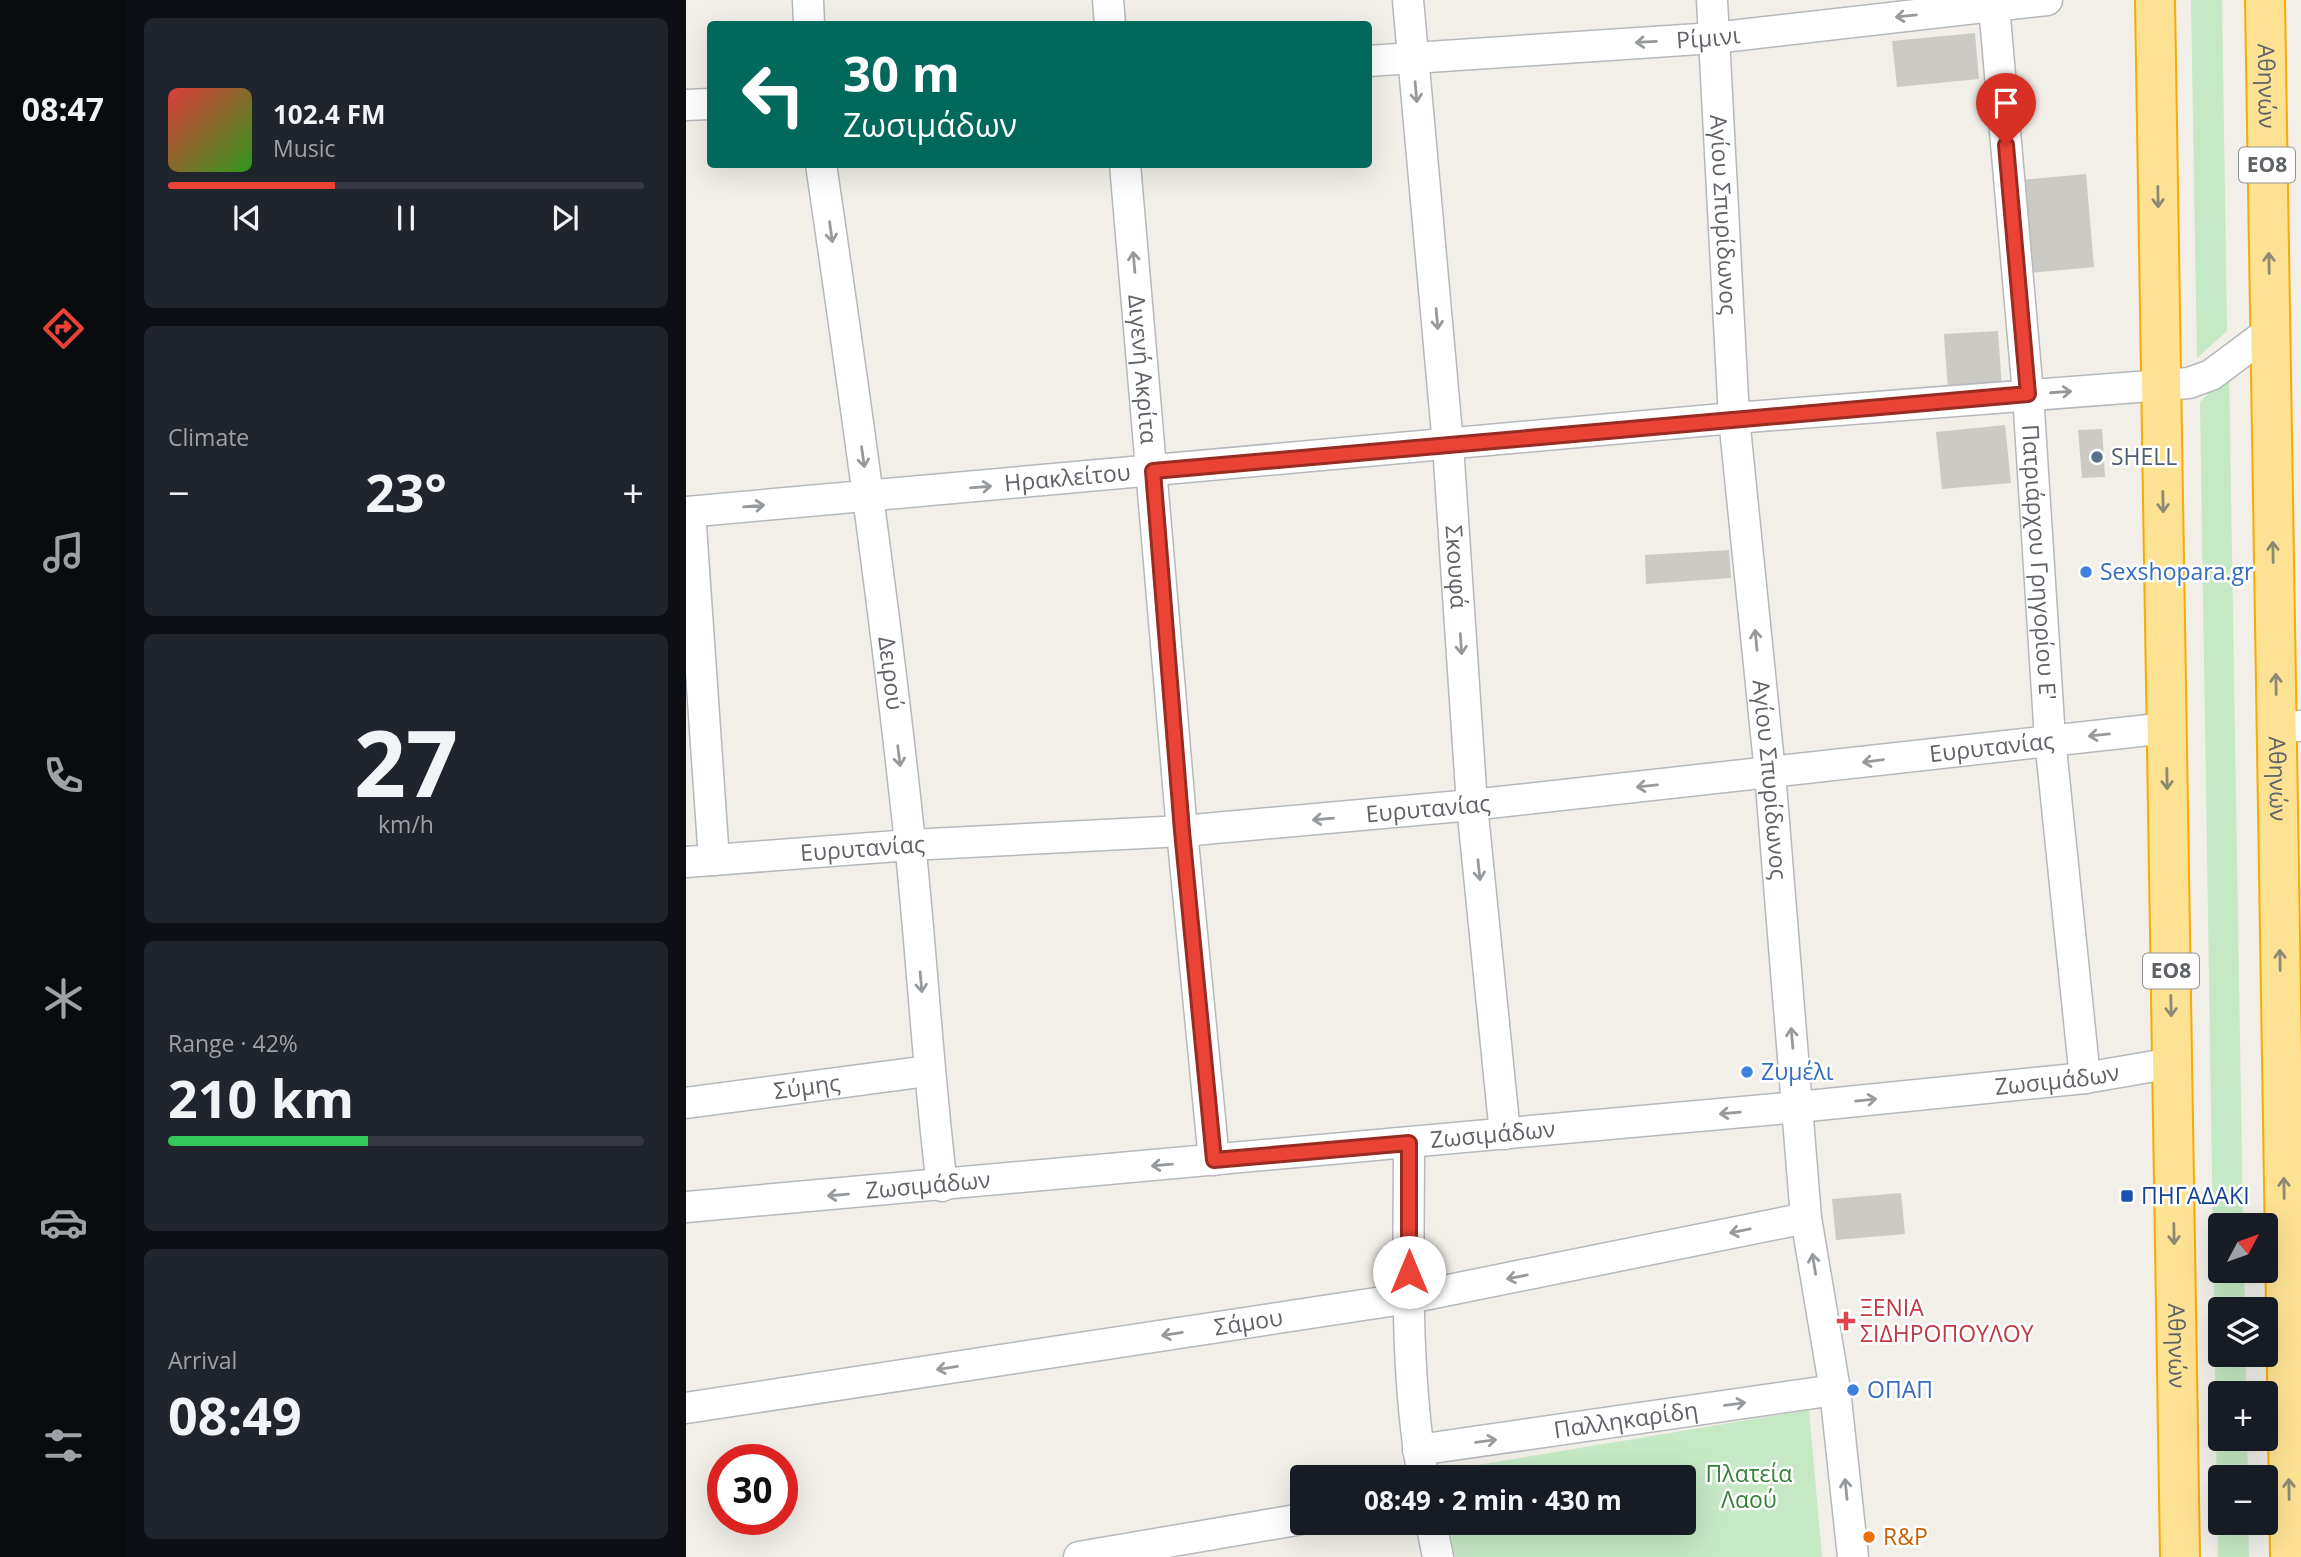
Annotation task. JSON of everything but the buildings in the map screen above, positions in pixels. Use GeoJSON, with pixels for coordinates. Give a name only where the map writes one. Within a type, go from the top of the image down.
{"type":"FeatureCollection","features":[{"type":"Feature","properties":{"kind":"highway","name":"Αθηνών"},"geometry":{"type":"LineString","coordinates":[[2155,0],[2180,1557]]}},
{"type":"Feature","properties":{"kind":"highway","name":"Αθηνών"},"geometry":{"type":"LineString","coordinates":[[2264,0],[2270,331],[2289,727],[2290,1557]]}},
{"type":"Feature","properties":{"kind":"street"},"geometry":{"type":"LineString","coordinates":[[808,0],[809,21]]}},
{"type":"Feature","properties":{"kind":"street"},"geometry":{"type":"LineString","coordinates":[[1108,0],[1110,21]]}},
{"type":"Feature","properties":{"kind":"street","name":"Σκουφά"},"geometry":{"type":"LineString","coordinates":[[1408,0],[1448,445],[1472,805],[1505,1134]]}},
{"type":"Feature","properties":{"kind":"street","name":"Αγίου Σπυρίδωνος"},"geometry":{"type":"LineString","coordinates":[[1712,0],[1734,418],[1770,773],[1807,1218],[1835,1390],[1853,1557]]}},
{"type":"Feature","properties":{"kind":"street","name":"Ρίμινι"},"geometry":{"type":"LineString","coordinates":[[1372,60],[1413,55],[1714,38],[2047,0]]}},
{"type":"Feature","properties":{"kind":"street","name":"Πατριάρχου Γρηγορίου Ε'"},"geometry":{"type":"LineString","coordinates":[[1994,6],[2028,394],[2050,739],[2085,1078]]}},
{"type":"Feature","properties":{"kind":"street"},"geometry":{"type":"LineString","coordinates":[[686,104],[707,104]]}},
{"type":"Feature","properties":{"kind":"street","name":"Δειρού"},"geometry":{"type":"LineString","coordinates":[[822,168],[869,497],[910,845],[928,1071],[942,1186]]}},
{"type":"Feature","properties":{"kind":"street","name":"Διγενή Ακρίτα"},"geometry":{"type":"LineString","coordinates":[[1125,168],[1182,831],[1214,1160]]}},
{"type":"Feature","properties":{"kind":"street","name":"Ηρακλείτου"},"geometry":{"type":"LineString","coordinates":[[688,512],[1734,418],[2189,383],[2211,375],[2270,331]]}},
{"type":"Feature","properties":{"kind":"street"},"geometry":{"type":"LineString","coordinates":[[688,512],[700,861]]}},
{"type":"Feature","properties":{"kind":"street","name":"Ευρυτανίας"},"geometry":{"type":"LineString","coordinates":[[700,861],[910,845],[1182,831],[1472,805],[2167,728]]}},
{"type":"Feature","properties":{"kind":"street","name":"Ζωσιμάδων"},"geometry":{"type":"LineString","coordinates":[[686,1208],[1798,1107],[2085,1078],[2172,1063]]}},
{"type":"Feature","properties":{"kind":"street","name":"Σύμης"},"geometry":{"type":"LineString","coordinates":[[686,1103],[928,1071]]}},
{"type":"Feature","properties":{"kind":"street"},"geometry":{"type":"LineString","coordinates":[[1409,1143],[1409,1298],[1421,1464]]}},
{"type":"Feature","properties":{"kind":"street","name":"Σάμου"},"geometry":{"type":"LineString","coordinates":[[686,1408],[1409,1298],[1807,1218]]}},
{"type":"Feature","properties":{"kind":"street","name":"Παλληκαρίδη"},"geometry":{"type":"LineString","coordinates":[[1421,1464],[1835,1390]]}},
{"type":"Feature","properties":{"kind":"street"},"geometry":{"type":"LineString","coordinates":[[1079,1557],[1290,1521]]}},
{"type":"Feature","properties":{"kind":"street"},"geometry":{"type":"LineString","coordinates":[[1434,1535],[1438,1557]]}},
{"type":"Feature","properties":{"kind":"green space"},"geometry":{"type":"Polygon","coordinates":[[[2191,0],[2222,0],[2227,331],[2197,358],[2191,0]]]}},
{"type":"Feature","properties":{"kind":"green space"},"geometry":{"type":"Polygon","coordinates":[[[2229,373],[2243,1213],[2213,1213],[2200,402],[2229,373]]]}},
{"type":"Feature","properties":{"kind":"green space"},"geometry":{"type":"Polygon","coordinates":[[[2214,1283],[2244,1283],[2245,1297],[2214,1297],[2214,1283]]]}},
{"type":"Feature","properties":{"kind":"green space"},"geometry":{"type":"Polygon","coordinates":[[[2215,1367],[2246,1367],[2246,1381],[2215,1381],[2215,1367]]]}},
{"type":"Feature","properties":{"kind":"green space","name":"Πλατεία Λαού"},"geometry":{"type":"Polygon","coordinates":[[[1809,1410],[1822,1557],[1455,1557],[1451,1535],[1696,1535],[1696,1465],[1477,1465],[1809,1410]]]}},
{"type":"Feature","properties":{"kind":"green space"},"geometry":{"type":"Polygon","coordinates":[[[2216,1451],[2247,1451],[2248,1465],[2217,1465],[2216,1451]]]}},
{"type":"Feature","properties":{"kind":"green space"},"geometry":{"type":"Polygon","coordinates":[[[2218,1535],[2248,1535],[2249,1557],[2218,1557],[2218,1535]]]}},
{"type":"Feature","properties":{"kind":"place","name":"SHELL"},"geometry":{"type":"Point","coordinates":[2097,457]}},
{"type":"Feature","properties":{"kind":"place","name":"Sexshopara.gr"},"geometry":{"type":"Point","coordinates":[2086,572]}},
{"type":"Feature","properties":{"kind":"place","name":"Ζυμέλι"},"geometry":{"type":"Point","coordinates":[1747,1072]}},
{"type":"Feature","properties":{"kind":"place","name":"ΠΗΓΑΔΑΚΙ"},"geometry":{"type":"Point","coordinates":[2127,1196]}},
{"type":"Feature","properties":{"kind":"place","name":"ΞΕΝΙΑ ΣΙΔΗΡΟΠΟΥΛΟΥ"},"geometry":{"type":"Point","coordinates":[1846,1321]}},
{"type":"Feature","properties":{"kind":"place","name":"ΟΠΑΠ"},"geometry":{"type":"Point","coordinates":[1853,1390]}},
{"type":"Feature","properties":{"kind":"place","name":"R&P"},"geometry":{"type":"Point","coordinates":[1869,1537]}},
{"type":"Feature","properties":{"kind":"route"},"geometry":{"type":"LineString","coordinates":[[1409,1272],[1409,1143],[1214,1160],[1182,831],[1153,471],[2028,394],[2006,145]]}}]}
